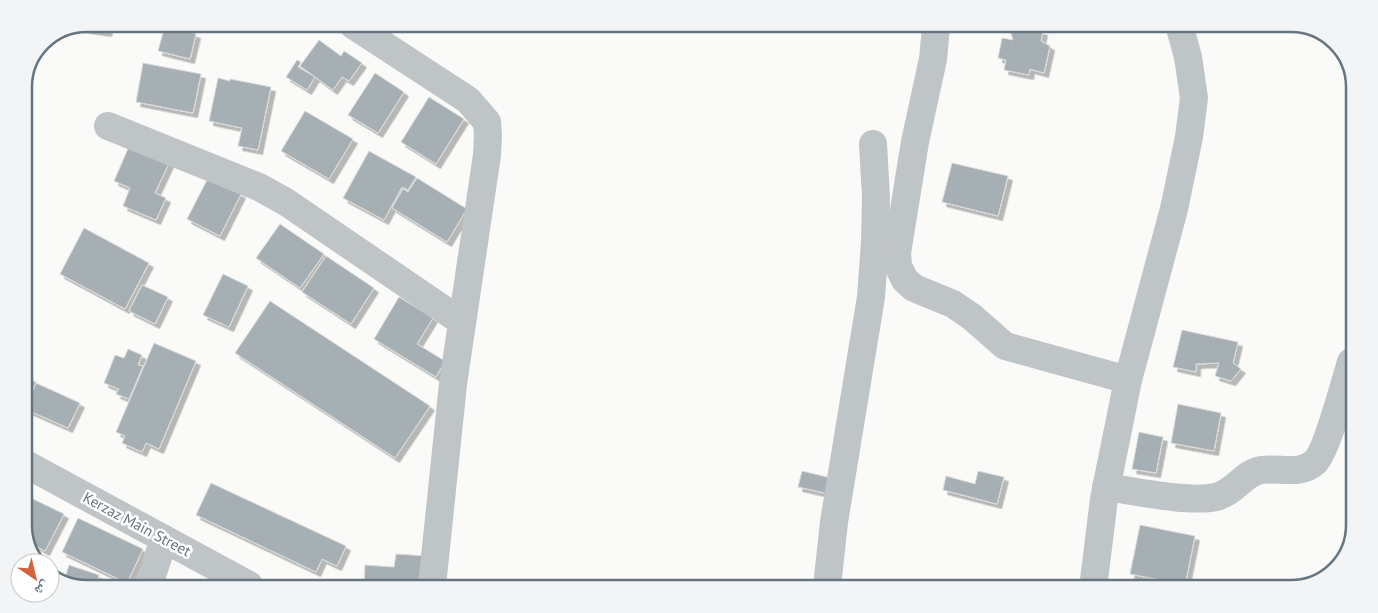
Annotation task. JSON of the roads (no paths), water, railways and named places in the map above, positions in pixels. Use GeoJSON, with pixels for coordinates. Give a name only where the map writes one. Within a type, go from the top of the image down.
{"type":"FeatureCollection","features":[{"type":"Feature","properties":{"kind":"street"},"geometry":{"type":"LineString","coordinates":[[364,32],[468,100],[487,122],[487,155],[452,393],[433,580]]}},
{"type":"Feature","properties":{"kind":"street"},"geometry":{"type":"LineString","coordinates":[[936,32],[933,58],[915,142],[898,253],[898,266],[905,280],[914,288],[953,304],[972,317],[1005,346],[1128,380]]}},
{"type":"Feature","properties":{"kind":"street"},"geometry":{"type":"LineString","coordinates":[[1094,580],[1106,487],[1128,380],[1174,209],[1189,137],[1194,98],[1188,57],[1181,32]]}},
{"type":"Feature","properties":{"kind":"street"},"geometry":{"type":"LineString","coordinates":[[108,126],[250,183],[286,202],[462,322]]}},
{"type":"Feature","properties":{"kind":"street"},"geometry":{"type":"LineString","coordinates":[[828,580],[834,522],[871,297],[876,197],[873,144]]}},
{"type":"Feature","properties":{"kind":"street"},"geometry":{"type":"LineString","coordinates":[[1106,487],[1184,498],[1215,497],[1232,490],[1245,478],[1260,470],[1302,470],[1316,461],[1324,448],[1346,379]]}},
{"type":"Feature","properties":{"kind":"street","name":"Kerzaz Main Street"},"geometry":{"type":"LineString","coordinates":[[33,469],[241,580]]}},
{"type":"Feature","properties":{"kind":"street"},"geometry":{"type":"LineString","coordinates":[[151,580],[164,539]]}}]}
